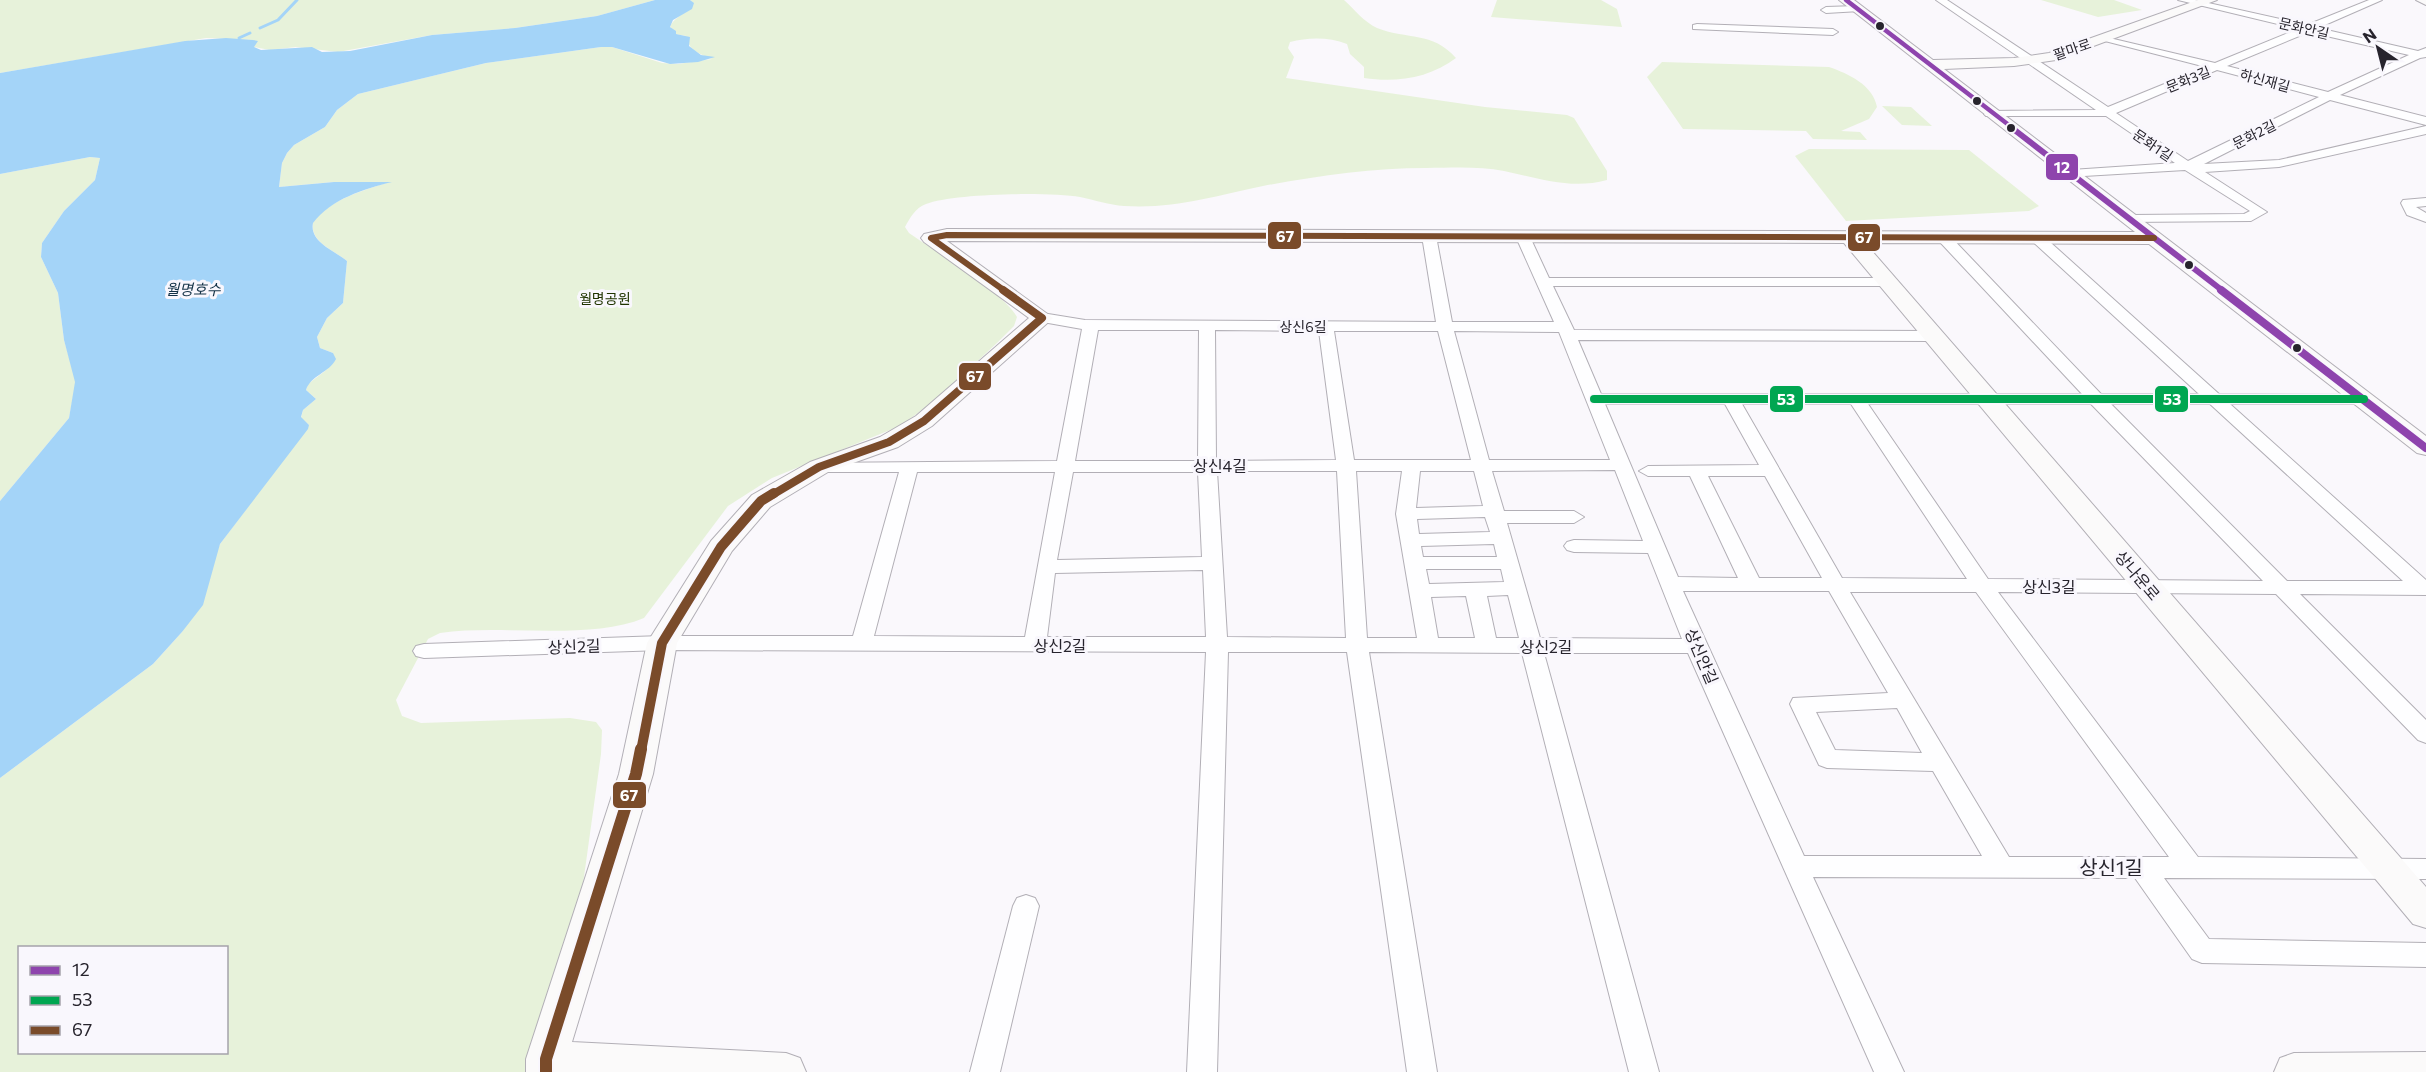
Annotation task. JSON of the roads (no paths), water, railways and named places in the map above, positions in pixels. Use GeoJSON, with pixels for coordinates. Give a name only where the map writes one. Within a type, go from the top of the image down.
{"type":"FeatureCollection","features":[{"type":"Feature","properties":{"kind":"street","name":"문화1길"},"geometry":{"type":"LineString","coordinates":[[1941,0],[2035,60],[2105,113],[2260,212],[2246,218],[2131,219]]}},
{"type":"Feature","properties":{"kind":"street","name":"문화안길"},"geometry":{"type":"LineString","coordinates":[[2183,0],[2204,2],[2424,54]]}},
{"type":"Feature","properties":{"kind":"street","name":"문화3길"},"geometry":{"type":"LineString","coordinates":[[1990,114],[2105,113],[2377,0]]}},
{"type":"Feature","properties":{"kind":"street","name":"팔마로"},"geometry":{"type":"LineString","coordinates":[[1928,65],[2035,60],[2105,38],[2204,2]]}},
{"type":"Feature","properties":{"kind":"street"},"geometry":{"type":"LineString","coordinates":[[1826,10],[1851,5],[1990,114],[2422,442]]}},
{"type":"Feature","properties":{"kind":"street"},"geometry":{"type":"LineString","coordinates":[[1697,27],[1833,32]]}},
{"type":"Feature","properties":{"kind":"street","name":"하신재길"},"geometry":{"type":"LineString","coordinates":[[2105,38],[2426,121]]}},
{"type":"Feature","properties":{"kind":"street","name":"문화2길"},"geometry":{"type":"LineString","coordinates":[[2071,174],[2185,166],[2204,160],[2329,96],[2424,54]]}},
{"type":"Feature","properties":{"kind":"street"},"geometry":{"type":"LineString","coordinates":[[2185,166],[2214,170],[2292,162],[2426,130]]}},
{"type":"Feature","properties":{"kind":"street"},"geometry":{"type":"LineString","coordinates":[[2426,202],[2408,203],[2412,212],[2426,218]]}},
{"type":"Feature","properties":{"kind":"street"},"geometry":{"type":"LineString","coordinates":[[786,1072],[546,1066],[636,774],[662,643],[720,547],[761,501],[819,467],[889,442],[924,421],[1042,318],[931,238],[947,235],[2154,238]]}},
{"type":"Feature","properties":{"kind":"street"},"geometry":{"type":"LineString","coordinates":[[1429,236],[1445,327],[1644,1072]]}},
{"type":"Feature","properties":{"kind":"street","name":"상신안길"},"geometry":{"type":"LineString","coordinates":[[1523,237],[1566,331],[1696,646],[1889,1072]]}},
{"type":"Feature","properties":{"kind":"street"},"geometry":{"type":"LineString","coordinates":[[1943,237],[2096,399],[2426,734]]}},
{"type":"Feature","properties":{"kind":"street"},"geometry":{"type":"LineString","coordinates":[[2036,237],[2425,588]]}},
{"type":"Feature","properties":{"kind":"street","name":"상나운로"},"geometry":{"type":"LineString","coordinates":[[1850,238],[2426,913]]}},
{"type":"Feature","properties":{"kind":"street"},"geometry":{"type":"LineString","coordinates":[[1545,282],[1888,282]]}},
{"type":"Feature","properties":{"kind":"street","name":"상신6길"},"geometry":{"type":"LineString","coordinates":[[1042,318],[1091,325],[1445,327],[1934,336]]}},
{"type":"Feature","properties":{"kind":"street"},"geometry":{"type":"LineString","coordinates":[[1035,645],[1046,567],[1091,325]]}},
{"type":"Feature","properties":{"kind":"street"},"geometry":{"type":"LineString","coordinates":[[1202,1072],[1216,645],[1207,465],[1207,326]]}},
{"type":"Feature","properties":{"kind":"street"},"geometry":{"type":"LineString","coordinates":[[1326,326],[1346,465],[1357,645],[1422,1072]]}},
{"type":"Feature","properties":{"kind":"street"},"geometry":{"type":"LineString","coordinates":[[1594,399],[2364,399]]}},
{"type":"Feature","properties":{"kind":"street"},"geometry":{"type":"LineString","coordinates":[[1731,399],[1836,585],[2002,868]]}},
{"type":"Feature","properties":{"kind":"street"},"geometry":{"type":"LineString","coordinates":[[1856,399],[1982,586],[2190,867]]}},
{"type":"Feature","properties":{"kind":"street"},"geometry":{"type":"LineString","coordinates":[[1412,465],[1406,514],[1429,645]]}},
{"type":"Feature","properties":{"kind":"street","name":"상신4길"},"geometry":{"type":"LineString","coordinates":[[819,467],[1622,465]]}},
{"type":"Feature","properties":{"kind":"street"},"geometry":{"type":"LineString","coordinates":[[861,645],[910,466]]}},
{"type":"Feature","properties":{"kind":"street"},"geometry":{"type":"LineString","coordinates":[[1648,471],[1771,470]]}},
{"type":"Feature","properties":{"kind":"street"},"geometry":{"type":"LineString","coordinates":[[1696,471],[1752,585]]}},
{"type":"Feature","properties":{"kind":"street"},"geometry":{"type":"LineString","coordinates":[[1406,514],[1574,517]]}},
{"type":"Feature","properties":{"kind":"street"},"geometry":{"type":"LineString","coordinates":[[1411,540],[1500,538]]}},
{"type":"Feature","properties":{"kind":"street"},"geometry":{"type":"LineString","coordinates":[[1574,546],[1656,547]]}},
{"type":"Feature","properties":{"kind":"street"},"geometry":{"type":"LineString","coordinates":[[1414,562],[1508,562]]}},
{"type":"Feature","properties":{"kind":"street"},"geometry":{"type":"LineString","coordinates":[[1046,567],[1212,563]]}},
{"type":"Feature","properties":{"kind":"street","name":"상신3길"},"geometry":{"type":"LineString","coordinates":[[1672,584],[2425,588]]}},
{"type":"Feature","properties":{"kind":"street"},"geometry":{"type":"LineString","coordinates":[[1420,591],[1516,588]]}},
{"type":"Feature","properties":{"kind":"street"},"geometry":{"type":"LineString","coordinates":[[1475,589],[1487,646]]}},
{"type":"Feature","properties":{"kind":"street","name":"상신2길"},"geometry":{"type":"LineString","coordinates":[[423,651],[662,643],[1696,646]]}},
{"type":"Feature","properties":{"kind":"street"},"geometry":{"type":"LineString","coordinates":[[1904,700],[1801,704],[1827,759],[1940,762]]}},
{"type":"Feature","properties":{"kind":"street","name":"상신1길"},"geometry":{"type":"LineString","coordinates":[[1796,866],[2387,867],[2426,869]]}},
{"type":"Feature","properties":{"kind":"street"},"geometry":{"type":"LineString","coordinates":[[2141,867],[2202,951],[2426,956]]}},
{"type":"Feature","properties":{"kind":"street"},"geometry":{"type":"LineString","coordinates":[[985,1072],[1026,906]]}},
{"type":"Feature","properties":{"kind":"street"},"geometry":{"type":"LineString","coordinates":[[2294,1072],[2426,1071]]}},
{"type":"Feature","properties":{"kind":"water","name":"월명호수"},"geometry":{"type":"Polygon","coordinates":[[[655,0],[690,0],[694,3],[692,9],[673,20],[670,27],[676,31],[676,34],[690,37],[689,46],[701,55],[715,57],[698,62],[670,64],[612,47],[601,47],[486,63],[358,94],[337,110],[325,127],[294,145],[287,153],[282,163],[279,187],[334,182],[392,182],[339,201],[329,207],[313,223],[315,236],[319,241],[347,261],[343,303],[327,318],[317,337],[320,348],[333,353],[336,359],[329,368],[308,385],[306,390],[316,399],[303,410],[301,417],[309,425],[308,429],[220,544],[203,605],[182,632],[153,664],[0,778],[0,501],[69,418],[75,382],[64,340],[58,293],[41,257],[42,243],[64,211],[95,180],[100,158],[90,157],[0,174],[0,73],[185,41],[226,38],[258,41],[254,47],[261,50],[312,47],[322,52],[350,51],[432,35],[515,28],[597,16],[655,0]]]}},
{"type":"Feature","properties":{"kind":"waterway"},"geometry":{"type":"LineString","coordinates":[[260,28],[278,20],[297,0]]}},
{"type":"Feature","properties":{"kind":"waterway"},"geometry":{"type":"LineString","coordinates":[[239,38],[250,33]]}},
{"type":"Feature","properties":{"kind":"park label","name":"월명공원"},"geometry":{"type":"Point","coordinates":[605,298]}}]}
